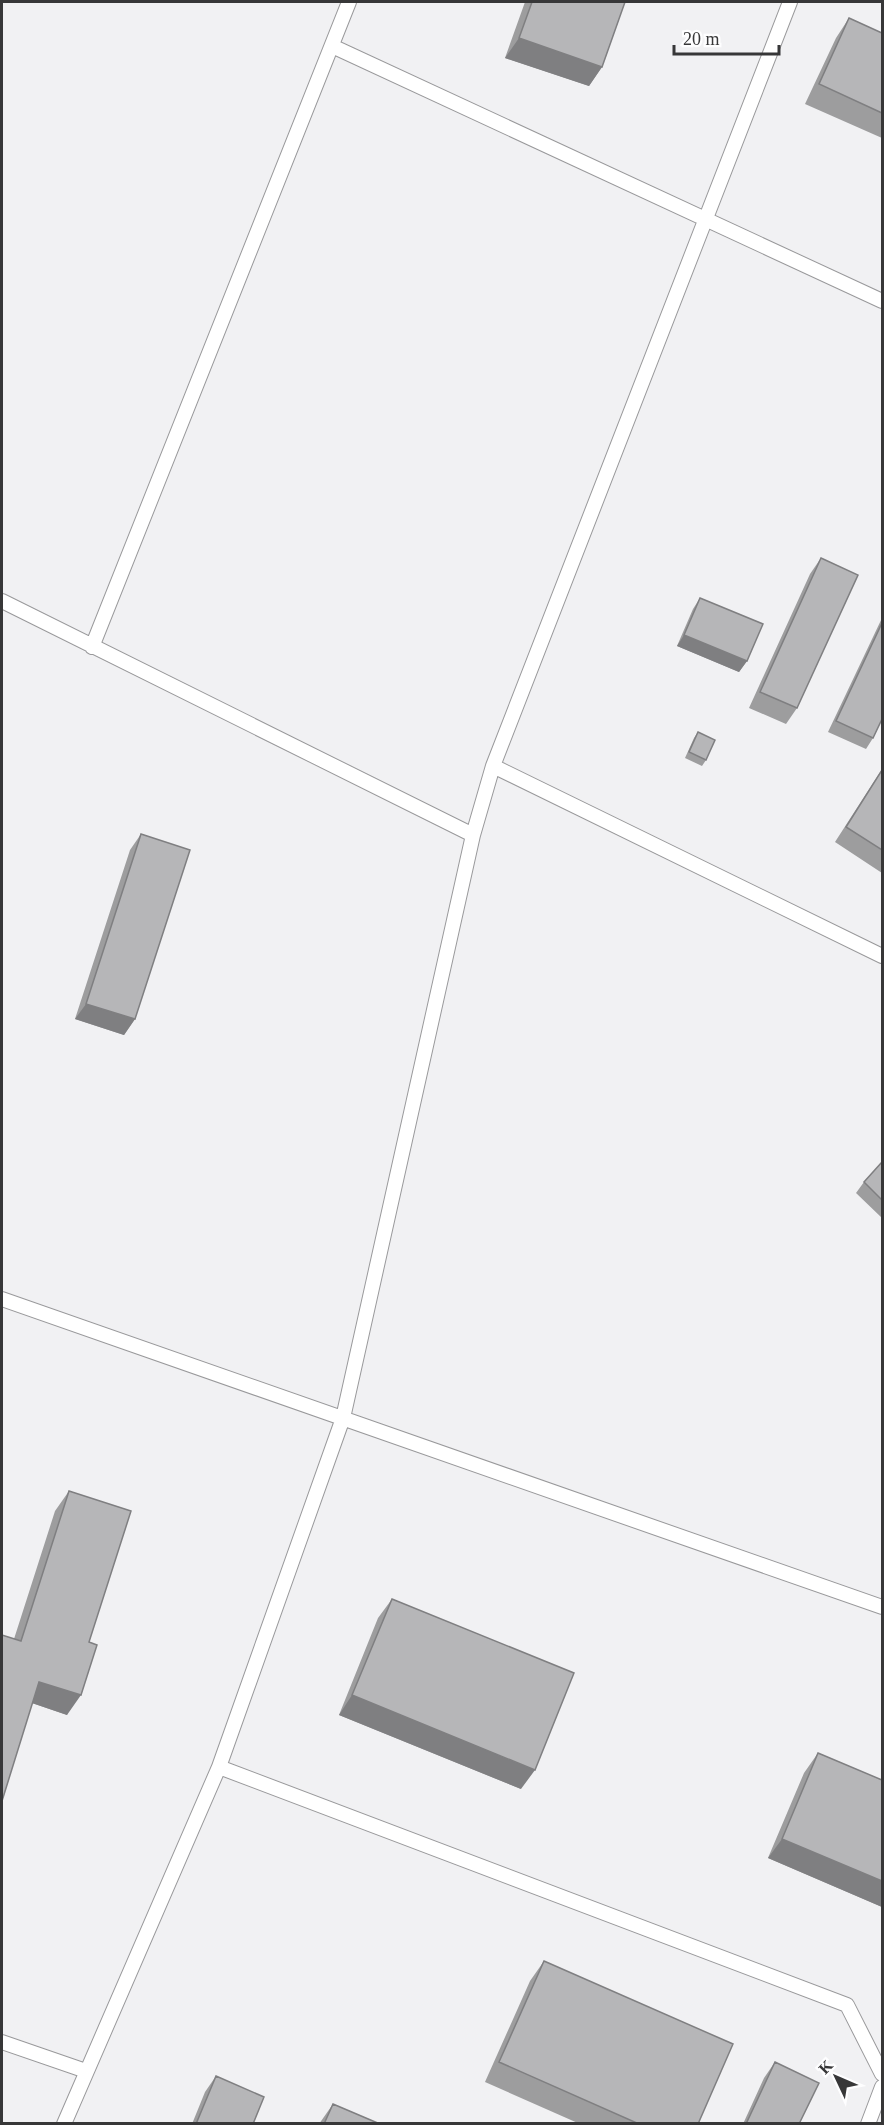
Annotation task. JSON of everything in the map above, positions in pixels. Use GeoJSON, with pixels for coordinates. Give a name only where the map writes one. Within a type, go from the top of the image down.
{"type":"FeatureCollection","features":[{"type":"Feature","properties":{"kind":"lane"},"geometry":{"type":"LineString","coordinates":[[92,647],[349,2]]}},
{"type":"Feature","properties":{"kind":"lane"},"geometry":{"type":"LineString","coordinates":[[64,2124],[219,1767],[344,1418],[473,835],[493,766],[790,2]]}},
{"type":"Feature","properties":{"kind":"lane"},"geometry":{"type":"LineString","coordinates":[[332,46],[882,302]]}},
{"type":"Feature","properties":{"kind":"lane"},"geometry":{"type":"LineString","coordinates":[[2,602],[473,835]]}},
{"type":"Feature","properties":{"kind":"lane"},"geometry":{"type":"LineString","coordinates":[[493,766],[882,956]]}},
{"type":"Feature","properties":{"kind":"lane"},"geometry":{"type":"LineString","coordinates":[[2,1299],[882,1607]]}},
{"type":"Feature","properties":{"kind":"lane"},"geometry":{"type":"LineString","coordinates":[[219,1767],[847,2005],[882,2074]]}},
{"type":"Feature","properties":{"kind":"lane"},"geometry":{"type":"LineString","coordinates":[[2,2042],[86,2071]]}},
{"type":"Feature","properties":{"kind":"lane"},"geometry":{"type":"LineString","coordinates":[[868,2124],[882,2087]]}},
{"type":"Feature","properties":{"kind":"building"},"geometry":{"type":"Polygon","coordinates":[[[532,2],[625,2],[602,67],[519,38],[532,2]]]}},
{"type":"Feature","properties":{"kind":"building"},"geometry":{"type":"Polygon","coordinates":[[[849,18],[882,33],[882,113],[819,84],[849,18]]]}},
{"type":"Feature","properties":{"kind":"building"},"geometry":{"type":"Polygon","coordinates":[[[821,558],[858,575],[797,708],[760,692],[821,558]]]}},
{"type":"Feature","properties":{"kind":"building"},"geometry":{"type":"Polygon","coordinates":[[[700,598],[763,624],[747,661],[684,635],[700,598]]]}},
{"type":"Feature","properties":{"kind":"building"},"geometry":{"type":"Polygon","coordinates":[[[882,623],[882,719],[873,738],[836,721],[882,623]]]}},
{"type":"Feature","properties":{"kind":"building"},"geometry":{"type":"Polygon","coordinates":[[[698,732],[715,740],[706,760],[689,752],[698,732]]]}},
{"type":"Feature","properties":{"kind":"building"},"geometry":{"type":"Polygon","coordinates":[[[882,770],[882,850],[846,827],[882,770]]]}},
{"type":"Feature","properties":{"kind":"building"},"geometry":{"type":"Polygon","coordinates":[[[141,834],[190,850],[135,1019],[86,1004],[141,834]]]}},
{"type":"Feature","properties":{"kind":"building"},"geometry":{"type":"Polygon","coordinates":[[[882,1162],[882,1200],[864,1182],[882,1162]]]}},
{"type":"Feature","properties":{"kind":"building"},"geometry":{"type":"Polygon","coordinates":[[[69,1491],[131,1511],[89,1642],[97,1645],[81,1695],[39,1682],[2,1801],[2,1635],[21,1641],[69,1491]]]}},
{"type":"Feature","properties":{"kind":"building"},"geometry":{"type":"Polygon","coordinates":[[[392,1599],[574,1673],[535,1770],[352,1695],[392,1599]]]}},
{"type":"Feature","properties":{"kind":"building"},"geometry":{"type":"Polygon","coordinates":[[[818,1753],[882,1780],[882,1881],[782,1839],[818,1753]]]}},
{"type":"Feature","properties":{"kind":"building"},"geometry":{"type":"Polygon","coordinates":[[[544,1961],[733,2044],[698,2124],[639,2124],[499,2062],[544,1961]]]}},
{"type":"Feature","properties":{"kind":"building"},"geometry":{"type":"Polygon","coordinates":[[[775,2062],[819,2083],[799,2124],[746,2124],[775,2062]]]}},
{"type":"Feature","properties":{"kind":"building"},"geometry":{"type":"Polygon","coordinates":[[[216,2076],[264,2097],[253,2124],[196,2124],[216,2076]]]}},
{"type":"Feature","properties":{"kind":"building"},"geometry":{"type":"Polygon","coordinates":[[[333,2104],[380,2124],[324,2124],[333,2104]]]}}]}
